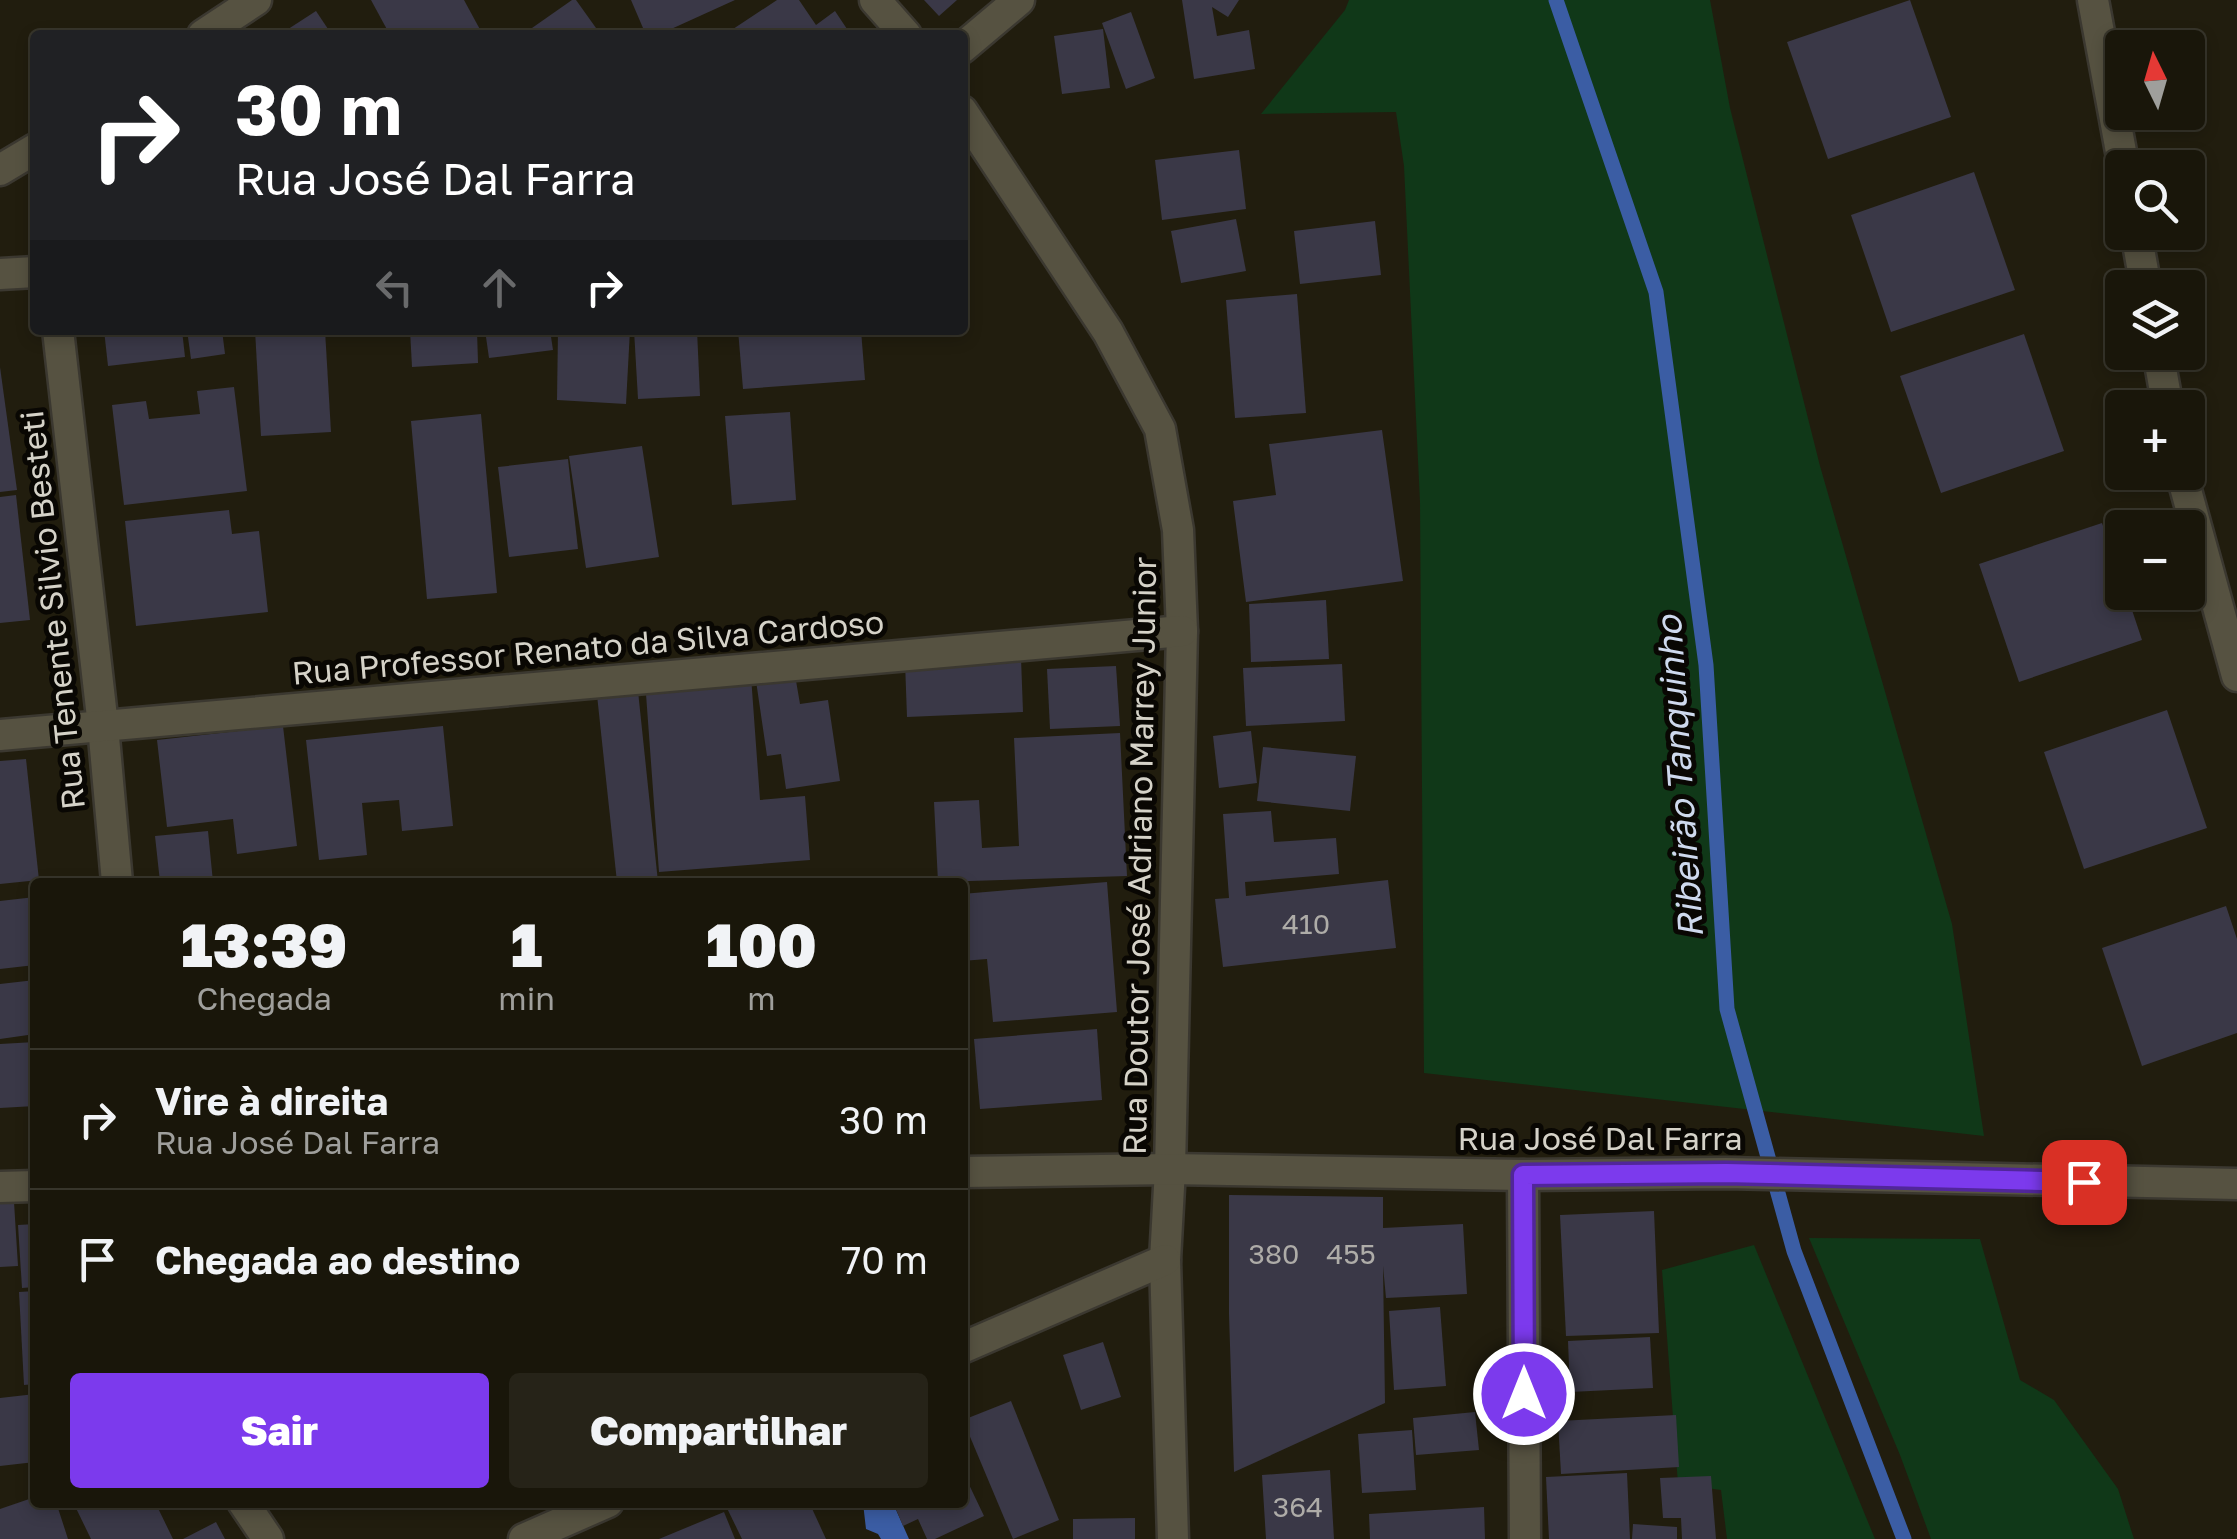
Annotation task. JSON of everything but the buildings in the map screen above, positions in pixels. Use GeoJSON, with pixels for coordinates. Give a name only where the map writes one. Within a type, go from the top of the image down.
{"type":"FeatureCollection","features":[{"type":"Feature","properties":{"kind":"street"},"geometry":{"type":"LineString","coordinates":[[211,30],[256,0]]}},
{"type":"Feature","properties":{"kind":"street"},"geometry":{"type":"LineString","coordinates":[[876,0],[902,30]]}},
{"type":"Feature","properties":{"kind":"street"},"geometry":{"type":"LineString","coordinates":[[968,43],[1019,0]]}},
{"type":"Feature","properties":{"kind":"street"},"geometry":{"type":"LineString","coordinates":[[2093,0],[2121,150]]}},
{"type":"Feature","properties":{"kind":"street","name":"Rua Doutor José Adriano Marrey Junior"},"geometry":{"type":"LineString","coordinates":[[968,120],[1108,332],[1160,429],[1178,530],[1182,632],[1165,1260],[1173,1539]]}},
{"type":"Feature","properties":{"kind":"street"},"geometry":{"type":"LineString","coordinates":[[0,170],[30,162]]}},
{"type":"Feature","properties":{"kind":"street"},"geometry":{"type":"LineString","coordinates":[[968,166],[995,163]]}},
{"type":"Feature","properties":{"kind":"street"},"geometry":{"type":"LineString","coordinates":[[0,274],[30,272]]}},
{"type":"Feature","properties":{"kind":"street","name":"Rua Tenente Silvio Besteti"},"geometry":{"type":"LineString","coordinates":[[59,335],[117,878]]}},
{"type":"Feature","properties":{"kind":"street"},"geometry":{"type":"LineString","coordinates":[[2186,490],[2237,676]]}},
{"type":"Feature","properties":{"kind":"street","name":"Rua Professor Renato da Silva Cardoso"},"geometry":{"type":"LineString","coordinates":[[0,735],[1182,632]]}},
{"type":"Feature","properties":{"kind":"street","name":"Rua José Dal Farra"},"geometry":{"type":"LineString","coordinates":[[968,1172],[1170,1169],[1523,1175],[1726,1173],[2237,1184]]}},
{"type":"Feature","properties":{"kind":"street"},"geometry":{"type":"LineString","coordinates":[[1523,1175],[1525,1539]]}},
{"type":"Feature","properties":{"kind":"street"},"geometry":{"type":"LineString","coordinates":[[0,1187],[30,1186]]}},
{"type":"Feature","properties":{"kind":"street"},"geometry":{"type":"LineString","coordinates":[[968,1345],[1165,1260]]}},
{"type":"Feature","properties":{"kind":"street"},"geometry":{"type":"LineString","coordinates":[[247,1508],[268,1539]]}},
{"type":"Feature","properties":{"kind":"street"},"geometry":{"type":"LineString","coordinates":[[524,1539],[594,1508]]}},
{"type":"Feature","properties":{"kind":"green space"},"geometry":{"type":"Polygon","coordinates":[[[1349,0],[1710,0],[1730,108],[1820,466],[1952,924],[1984,1136],[1424,1073],[1420,502],[1404,166],[1396,112],[1261,114],[1349,0]]]}},
{"type":"Feature","properties":{"kind":"green space"},"geometry":{"type":"Polygon","coordinates":[[[1809,1238],[1980,1239],[2020,1380],[2054,1400],[2118,1489],[2134,1539],[1931,1539],[1809,1238]]]}},
{"type":"Feature","properties":{"kind":"green space"},"geometry":{"type":"Polygon","coordinates":[[[1754,1245],[1875,1539],[1727,1539],[1721,1490],[1678,1484],[1662,1270],[1754,1245]]]}},
{"type":"Feature","properties":{"kind":"water"},"geometry":{"type":"Polygon","coordinates":[[[864,1508],[895,1508],[909,1539],[881,1539],[866,1529],[864,1508]]]}},
{"type":"Feature","properties":{"kind":"waterway","name":"Ribeirão Tanquinho"},"geometry":{"type":"LineString","coordinates":[[1556,0],[1656,292],[1706,665],[1727,1009],[1794,1251],[1904,1539]]}},
{"type":"Feature","properties":{"kind":"route"},"geometry":{"type":"LineString","coordinates":[[1524,1394],[1523,1175],[1726,1173],[2084,1182]]}}]}
